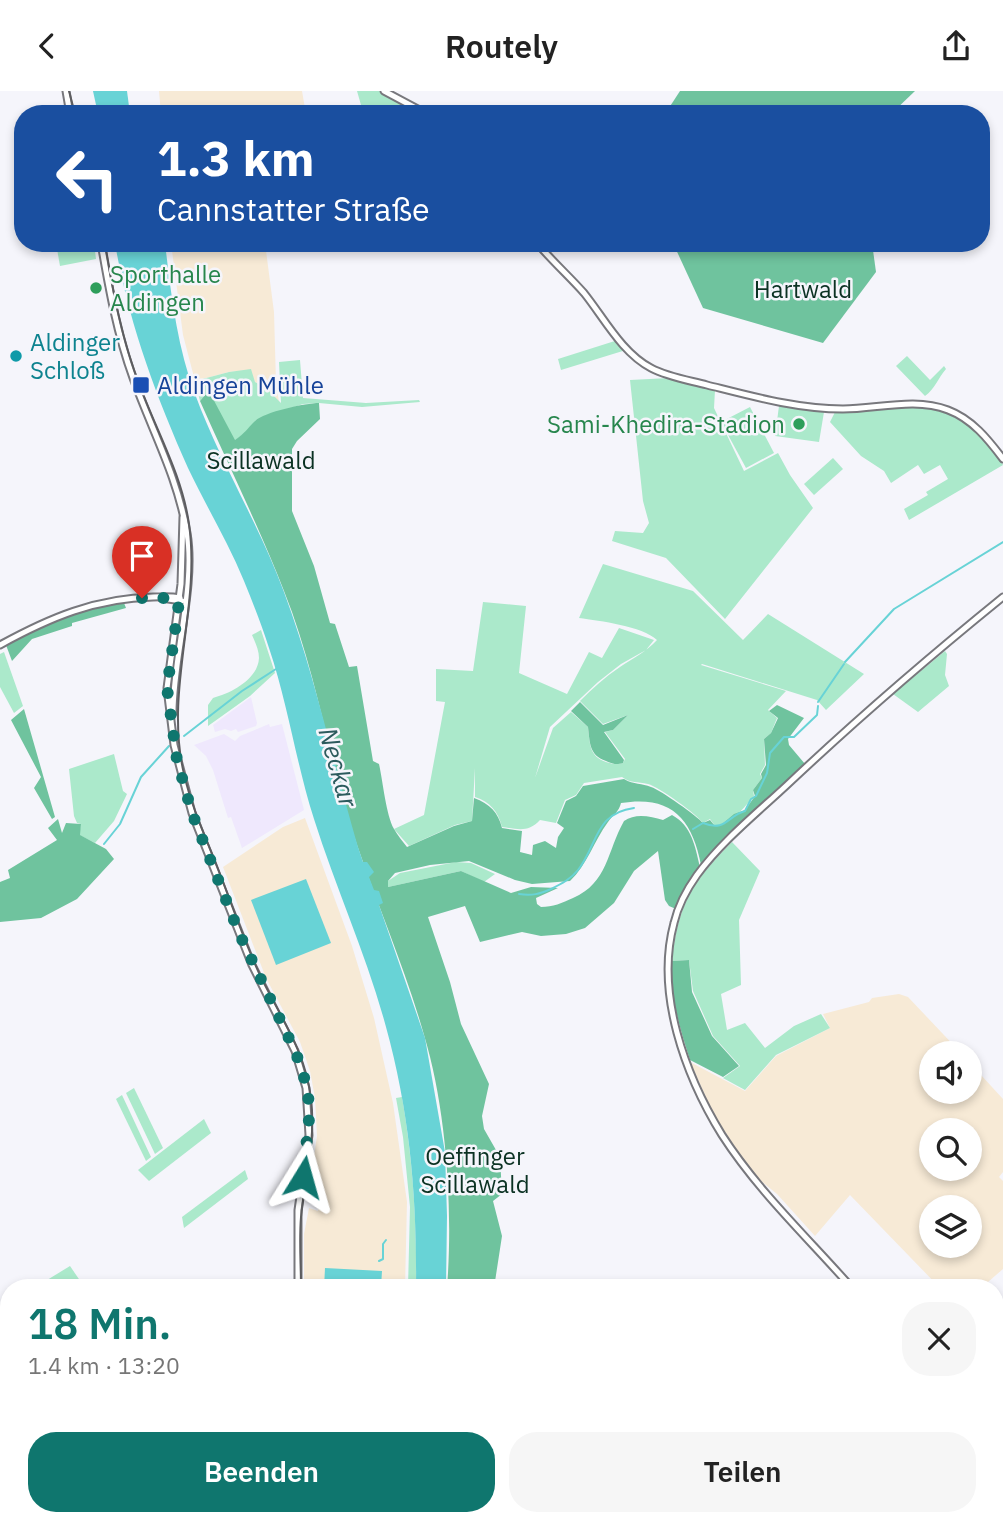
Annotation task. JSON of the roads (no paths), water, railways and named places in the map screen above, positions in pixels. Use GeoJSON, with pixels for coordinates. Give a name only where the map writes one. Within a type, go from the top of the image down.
{"type":"FeatureCollection","features":[{"type":"Feature","properties":{"kind":"main road"},"geometry":{"type":"LineString","coordinates":[[384,91],[410,105]]}},
{"type":"Feature","properties":{"kind":"main road"},"geometry":{"type":"LineString","coordinates":[[103,252],[127,361],[168,460],[178,492],[187,541],[171,719],[177,760],[192,813],[248,956],[295,1051],[306,1088],[309,1135],[298,1210],[298,1279]]}},
{"type":"Feature","properties":{"kind":"main road"},"geometry":{"type":"LineString","coordinates":[[546,252],[577,285],[635,356],[653,369],[755,398],[816,407],[839,409],[916,404],[934,406],[954,413],[968,422],[987,439],[1003,459]]}},
{"type":"Feature","properties":{"kind":"main road"},"geometry":{"type":"LineString","coordinates":[[181,600],[183,517]]}},
{"type":"Feature","properties":{"kind":"main road"},"geometry":{"type":"LineString","coordinates":[[171,596],[181,585]]}},
{"type":"Feature","properties":{"kind":"main road"},"geometry":{"type":"LineString","coordinates":[[0,645],[62,614],[87,606],[127,598],[171,596],[181,600]]}},
{"type":"Feature","properties":{"kind":"main road"},"geometry":{"type":"LineString","coordinates":[[159,597],[181,600]]}},
{"type":"Feature","properties":{"kind":"main road"},"geometry":{"type":"LineString","coordinates":[[844,1279],[741,1163],[711,1116],[692,1073],[675,1018],[668,974],[669,947],[674,922],[694,880],[710,860],[809,764],[1003,597]]}},
{"type":"Feature","properties":{"kind":"water"},"geometry":{"type":"Polygon","coordinates":[[[93,91],[127,91],[129,105],[96,105],[93,91]]]}},
{"type":"Feature","properties":{"kind":"water"},"geometry":{"type":"Polygon","coordinates":[[[117,252],[166,252],[176,320],[195,394],[274,567],[295,623],[358,847],[363,862],[367,862],[374,872],[369,877],[374,890],[379,891],[383,903],[379,905],[425,1038],[445,1152],[446,1279],[416,1279],[410,1156],[401,1092],[386,1027],[370,974],[314,819],[282,690],[263,631],[238,567],[188,468],[154,386],[135,329],[117,252]]]}},
{"type":"Feature","properties":{"kind":"water"},"geometry":{"type":"Polygon","coordinates":[[[306,879],[331,943],[276,965],[251,900],[306,879]]]}},
{"type":"Feature","properties":{"kind":"water"},"geometry":{"type":"Polygon","coordinates":[[[325,1268],[382,1271],[382,1279],[324,1279],[325,1268]]]}},
{"type":"Feature","properties":{"kind":"waterway"},"geometry":{"type":"LineString","coordinates":[[845,662],[894,609],[1003,542]]}},
{"type":"Feature","properties":{"kind":"waterway"},"geometry":{"type":"LineString","coordinates":[[818,702],[844,664]]}},
{"type":"Feature","properties":{"kind":"waterway"},"geometry":{"type":"LineString","coordinates":[[184,736],[242,691],[276,669]]}},
{"type":"Feature","properties":{"kind":"waterway"},"geometry":{"type":"LineString","coordinates":[[693,829],[703,823],[717,826],[745,811],[767,773],[770,753],[784,737],[794,737],[817,715],[818,706]]}},
{"type":"Feature","properties":{"kind":"waterway"},"geometry":{"type":"LineString","coordinates":[[104,844],[120,824],[141,777],[169,746]]}},
{"type":"Feature","properties":{"kind":"waterway"},"geometry":{"type":"LineString","coordinates":[[519,894],[543,892],[569,879],[585,860],[604,823],[621,811],[634,808]]}},
{"type":"Feature","properties":{"kind":"waterway"},"geometry":{"type":"LineString","coordinates":[[379,1261],[383,1259],[383,1244],[386,1240]]}},
{"type":"Feature","properties":{"kind":"tram line"},"geometry":{"type":"LineString","coordinates":[[69,91],[73,105]]}},
{"type":"Feature","properties":{"kind":"tram line"},"geometry":{"type":"LineString","coordinates":[[107,252],[128,351],[181,488],[189,524],[190,587],[178,711],[184,774],[194,809],[248,947],[293,1040],[308,1082],[312,1133],[301,1217],[301,1279]]}},
{"type":"Feature","properties":{"kind":"place","name":"Sporthalle Aldingen"},"geometry":{"type":"Point","coordinates":[96,288]}},
{"type":"Feature","properties":{"kind":"place","name":"Aldinger Schloß"},"geometry":{"type":"Point","coordinates":[16,356]}},
{"type":"Feature","properties":{"kind":"place","name":"Aldingen Mühle"},"geometry":{"type":"Point","coordinates":[141,385]}},
{"type":"Feature","properties":{"kind":"place","name":"Sami-Khedira-Stadion"},"geometry":{"type":"Point","coordinates":[799,424]}},
{"type":"Feature","properties":{"kind":"park label","name":"Hartwald"},"geometry":{"type":"Point","coordinates":[803,289]}},
{"type":"Feature","properties":{"kind":"park label","name":"Scillawald"},"geometry":{"type":"Point","coordinates":[261,460]}},
{"type":"Feature","properties":{"kind":"park label","name":"Oeffinger Scillawald"},"geometry":{"type":"Point","coordinates":[475,1170]}},
{"type":"Feature","properties":{"kind":"water label","name":"Neckar"},"geometry":{"type":"Point","coordinates":[339,767]}}]}
